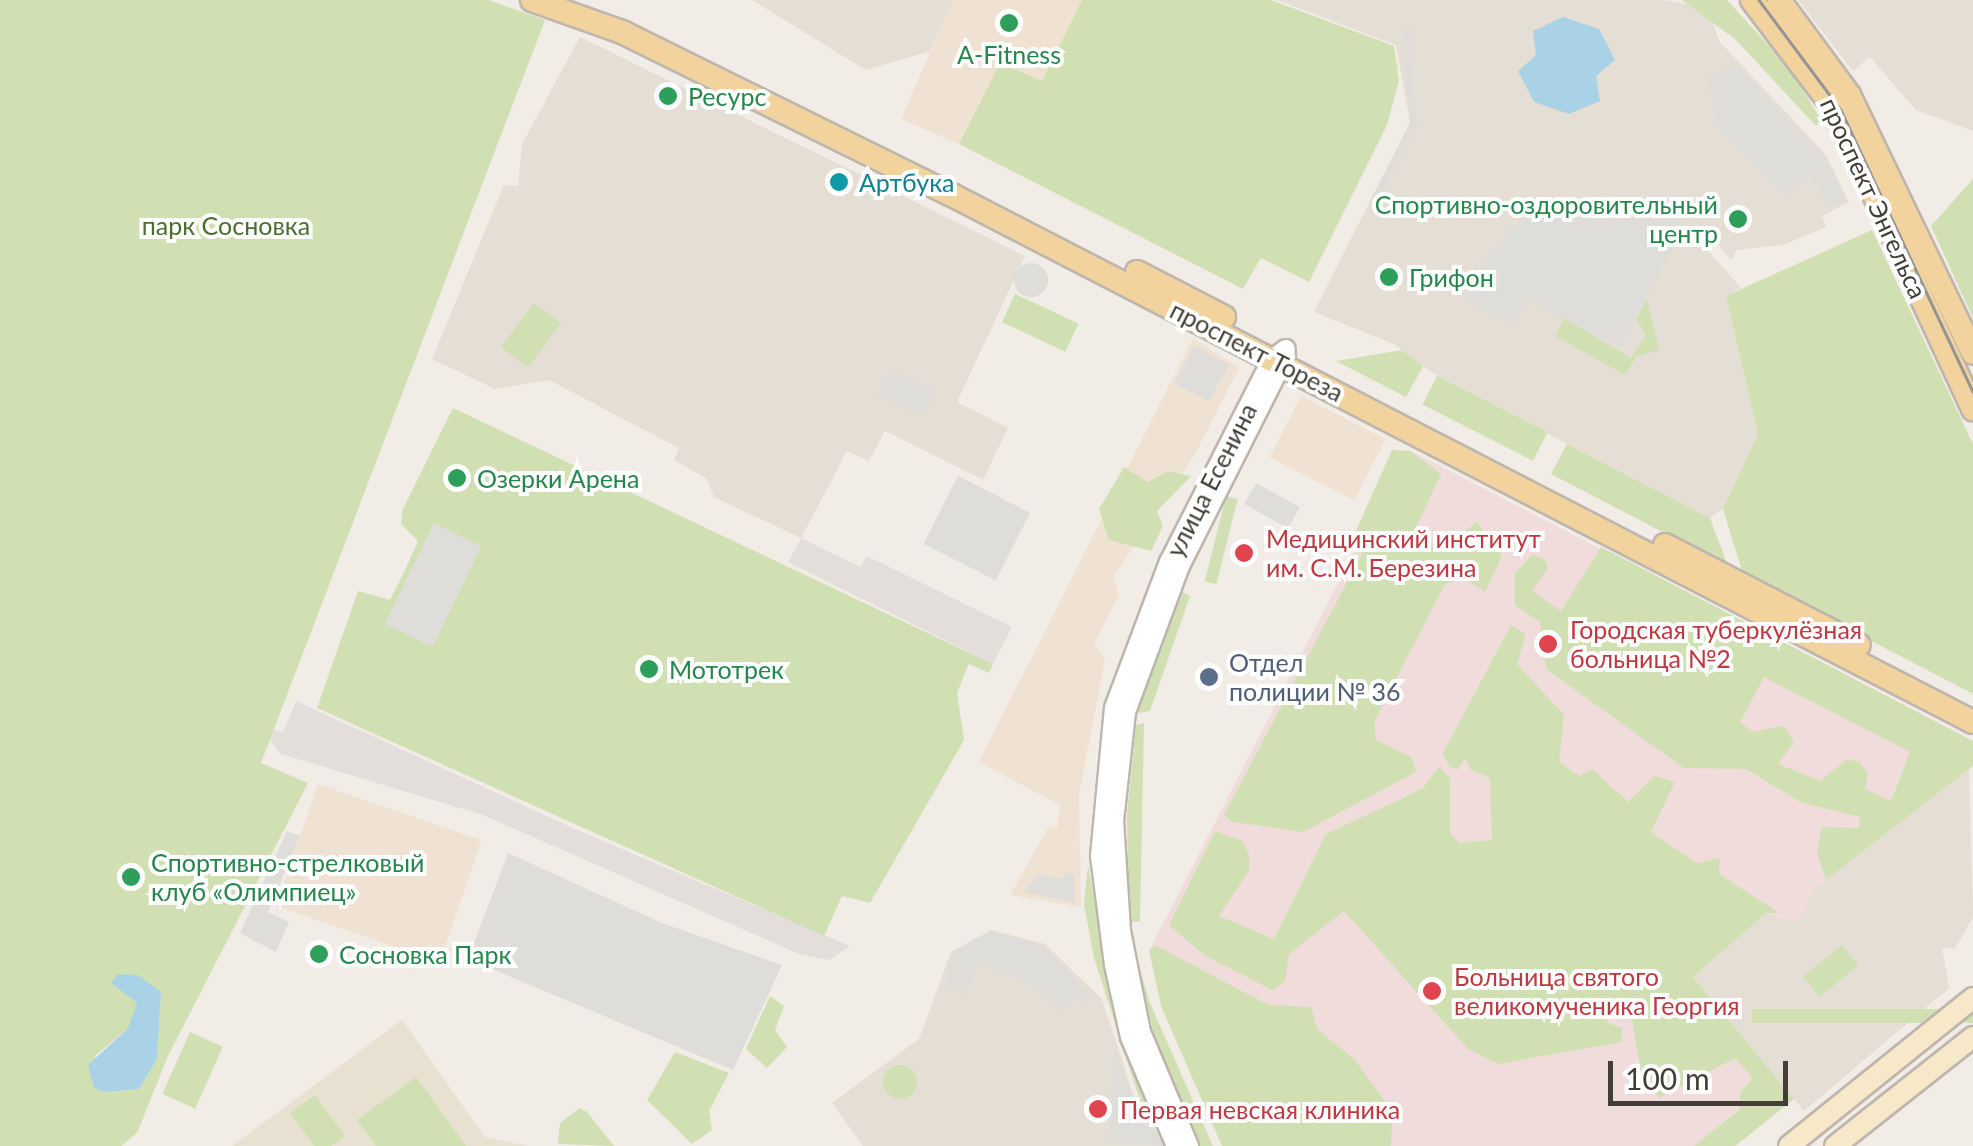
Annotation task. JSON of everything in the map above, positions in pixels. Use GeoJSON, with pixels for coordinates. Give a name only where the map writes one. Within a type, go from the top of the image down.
{"type":"FeatureCollection","features":[{"type":"Feature","properties":{"kind":"main road","name":"проспект Тореза"},"geometry":{"type":"LineString","coordinates":[[532,0],[568,3],[666,37],[1973,722]]}},
{"type":"Feature","properties":{"kind":"main road","name":"проспект Энгельса"},"geometry":{"type":"LineString","coordinates":[[1752,0],[1834,108],[1918,263],[1973,353]]}},
{"type":"Feature","properties":{"kind":"main road","name":"проспект Энгельса"},"geometry":{"type":"LineString","coordinates":[[1780,0],[1848,94],[1973,409]]}},
{"type":"Feature","properties":{"kind":"main road","name":"проспект Тореза"},"geometry":{"type":"LineString","coordinates":[[1281,358],[1973,704]]}},
{"type":"Feature","properties":{"kind":"main road"},"geometry":{"type":"LineString","coordinates":[[1789,1146],[1973,998]]}},
{"type":"Feature","properties":{"kind":"main road"},"geometry":{"type":"LineString","coordinates":[[1836,1146],[1973,1037]]}},
{"type":"Feature","properties":{"kind":"street","name":"улица Есенина"},"geometry":{"type":"LineString","coordinates":[[1176,1146],[1130,1036],[1114,964],[1100,856],[1114,708],[1168,562],[1281,358]]}},
{"type":"Feature","properties":{"kind":"street","name":"улица Есенина"},"geometry":{"type":"LineString","coordinates":[[1189,1146],[1142,1032],[1120,931],[1114,837],[1126,712],[1180,566],[1281,358]]}},
{"type":"Feature","properties":{"kind":"shaded area"},"geometry":{"type":"Polygon","coordinates":[[[752,0],[953,0],[930,51],[866,70],[752,0]]]}},
{"type":"Feature","properties":{"kind":"shaded area"},"geometry":{"type":"Polygon","coordinates":[[[953,0],[1082,0],[1042,81],[1000,63],[959,144],[901,119],[953,0]]]}},
{"type":"Feature","properties":{"kind":"shaded area"},"geometry":{"type":"Polygon","coordinates":[[[1277,0],[1663,0],[1698,6],[1711,18],[1719,41],[1826,155],[1849,202],[1822,216],[1826,227],[1783,245],[1737,250],[1731,260],[1702,226],[1692,232],[1741,288],[1726,296],[1758,434],[1723,509],[1710,518],[1437,376],[1394,344],[1314,312],[1410,122],[1396,45],[1277,0]]]}},
{"type":"Feature","properties":{"kind":"shaded area"},"geometry":{"type":"Polygon","coordinates":[[[1798,0],[1973,0],[1973,131],[1916,110],[1870,57],[1853,71],[1798,0]]]}},
{"type":"Feature","properties":{"kind":"shaded area"},"geometry":{"type":"Polygon","coordinates":[[[1402,29],[1411,29],[1417,128],[1379,202],[1372,198],[1410,124],[1402,29]]]}},
{"type":"Feature","properties":{"kind":"shaded area"},"geometry":{"type":"Polygon","coordinates":[[[580,37],[1025,256],[957,402],[1008,428],[983,480],[885,431],[869,461],[847,451],[801,538],[714,497],[707,479],[674,460],[679,448],[549,380],[495,389],[432,359],[504,185],[518,186],[522,144],[580,37]]]}},
{"type":"Feature","properties":{"kind":"shaded area"},"geometry":{"type":"Polygon","coordinates":[[[1736,66],[1824,156],[1846,198],[1827,207],[1811,173],[1787,198],[1714,124],[1710,76],[1736,66]]]}},
{"type":"Feature","properties":{"kind":"shaded area"},"geometry":{"type":"Polygon","coordinates":[[[1667,196],[1683,227],[1621,347],[1528,299],[1514,324],[1464,299],[1487,254],[1533,205],[1667,196]]]}},
{"type":"Feature","properties":{"kind":"shaded area"},"geometry":{"type":"Polygon","coordinates":[[[1031,263],[1043,268],[1048,280],[1043,292],[1031,297],[1019,292],[1014,280],[1019,268],[1031,263]]]}},
{"type":"Feature","properties":{"kind":"shaded area"},"geometry":{"type":"Polygon","coordinates":[[[1193,338],[1239,368],[1193,458],[1113,577],[1119,595],[1094,643],[1105,659],[1079,795],[1081,907],[1010,895],[1049,826],[1057,829],[1060,805],[979,762],[1193,338]]]}},
{"type":"Feature","properties":{"kind":"shaded area"},"geometry":{"type":"Polygon","coordinates":[[[1193,346],[1229,364],[1210,402],[1174,383],[1193,346]]]}},
{"type":"Feature","properties":{"kind":"shaded area"},"geometry":{"type":"Polygon","coordinates":[[[889,369],[935,391],[923,416],[877,394],[889,369]]]}},
{"type":"Feature","properties":{"kind":"shaded area"},"geometry":{"type":"Polygon","coordinates":[[[1301,396],[1386,439],[1354,501],[1270,457],[1301,396]]]}},
{"type":"Feature","properties":{"kind":"shaded area"},"geometry":{"type":"Polygon","coordinates":[[[1407,449],[1973,741],[1973,766],[1814,889],[1798,923],[1766,913],[1693,977],[1774,1081],[1694,1146],[1225,1146],[1150,949],[1407,449]]]}},
{"type":"Feature","properties":{"kind":"shaded area"},"geometry":{"type":"Polygon","coordinates":[[[958,476],[1030,513],[996,580],[923,544],[958,476]]]}},
{"type":"Feature","properties":{"kind":"shaded area"},"geometry":{"type":"Polygon","coordinates":[[[1256,483],[1300,507],[1288,528],[1244,504],[1256,483]]]}},
{"type":"Feature","properties":{"kind":"shaded area"},"geometry":{"type":"Polygon","coordinates":[[[434,523],[482,546],[433,647],[385,624],[434,523]]]}},
{"type":"Feature","properties":{"kind":"shaded area"},"geometry":{"type":"Polygon","coordinates":[[[801,538],[860,567],[867,556],[1012,627],[993,664],[788,562],[801,538]]]}},
{"type":"Feature","properties":{"kind":"shaded area"},"geometry":{"type":"Polygon","coordinates":[[[296,701],[575,829],[850,946],[829,960],[799,954],[483,815],[281,754],[270,740],[274,730],[283,733],[296,701]]]}},
{"type":"Feature","properties":{"kind":"shaded area"},"geometry":{"type":"Polygon","coordinates":[[[1969,769],[1973,917],[1955,949],[1942,947],[1949,988],[1804,1111],[1693,977],[1766,913],[1798,922],[1814,889],[1969,769]]]}},
{"type":"Feature","properties":{"kind":"shaded area"},"geometry":{"type":"Polygon","coordinates":[[[318,784],[482,840],[440,962],[276,906],[318,784]]]}},
{"type":"Feature","properties":{"kind":"shaded area"},"geometry":{"type":"Polygon","coordinates":[[[287,831],[300,836],[268,912],[289,922],[276,952],[240,933],[287,831]]]}},
{"type":"Feature","properties":{"kind":"shaded area"},"geometry":{"type":"Polygon","coordinates":[[[508,853],[662,923],[782,965],[733,1070],[468,959],[508,853]]]}},
{"type":"Feature","properties":{"kind":"shaded area"},"geometry":{"type":"Polygon","coordinates":[[[1066,871],[1074,876],[1075,903],[1024,892],[1037,874],[1062,879],[1066,871]]]}},
{"type":"Feature","properties":{"kind":"shaded area"},"geometry":{"type":"Polygon","coordinates":[[[991,930],[1045,944],[1102,999],[1136,1103],[1167,1146],[863,1146],[832,1103],[919,1039],[951,952],[991,930]]]}},
{"type":"Feature","properties":{"kind":"shaded area"},"geometry":{"type":"Polygon","coordinates":[[[992,932],[1043,946],[1094,998],[1086,1005],[1078,996],[1061,1012],[1042,991],[980,961],[963,995],[950,989],[945,978],[955,951],[992,932]]]}},
{"type":"Feature","properties":{"kind":"shaded area"},"geometry":{"type":"Polygon","coordinates":[[[402,1020],[485,1137],[528,1146],[232,1146],[402,1020]]]}},
{"type":"Feature","properties":{"kind":"shaded area"},"geometry":{"type":"Polygon","coordinates":[[[1114,1048],[1135,1104],[1165,1146],[1108,1143],[1114,1048]]]}},
{"type":"Feature","properties":{"kind":"green space","name":"парк Сосновка"},"geometry":{"type":"Polygon","coordinates":[[[0,0],[488,0],[545,20],[261,763],[308,783],[168,1056],[137,1133],[121,1146],[0,1146],[0,0]],[[111,982],[137,1003],[128,1028],[95,1056],[105,1092],[139,1089],[157,1059],[161,992],[111,982]]]}},
{"type":"Feature","properties":{"kind":"green space"},"geometry":{"type":"Polygon","coordinates":[[[1082,0],[1271,0],[1394,46],[1399,80],[1387,125],[1309,282],[1261,258],[1243,289],[959,144],[1000,63],[1042,81],[1082,0]]]}},
{"type":"Feature","properties":{"kind":"green space"},"geometry":{"type":"Polygon","coordinates":[[[1682,0],[1727,0],[1790,69],[1821,120],[1816,126],[1735,39],[1682,0]]]}},
{"type":"Feature","properties":{"kind":"green space"},"geometry":{"type":"Polygon","coordinates":[[[1973,179],[1973,318],[1931,226],[1973,179]]]}},
{"type":"Feature","properties":{"kind":"green space"},"geometry":{"type":"Polygon","coordinates":[[[1872,230],[1973,444],[1973,694],[1743,574],[1723,509],[1758,434],[1726,296],[1872,230]]]}},
{"type":"Feature","properties":{"kind":"green space"},"geometry":{"type":"Polygon","coordinates":[[[1015,294],[1078,324],[1065,352],[1002,322],[1015,294]]]}},
{"type":"Feature","properties":{"kind":"green space"},"geometry":{"type":"Polygon","coordinates":[[[1647,299],[1659,350],[1637,356],[1625,375],[1555,336],[1564,318],[1631,358],[1646,335],[1636,319],[1647,299]]]}},
{"type":"Feature","properties":{"kind":"green space"},"geometry":{"type":"Polygon","coordinates":[[[534,303],[561,323],[528,367],[501,347],[534,303]]]}},
{"type":"Feature","properties":{"kind":"green space"},"geometry":{"type":"Polygon","coordinates":[[[1402,350],[1423,366],[1406,397],[1336,361],[1402,350]]]}},
{"type":"Feature","properties":{"kind":"green space"},"geometry":{"type":"Polygon","coordinates":[[[1437,376],[1547,432],[1533,461],[1422,405],[1437,376]]]}},
{"type":"Feature","properties":{"kind":"green space","name":"Мототрек"},"geometry":{"type":"Polygon","coordinates":[[[453,408],[993,664],[989,673],[969,664],[957,693],[964,740],[870,903],[842,896],[824,936],[317,708],[358,591],[390,600],[406,568],[418,541],[401,524],[402,511],[453,408]]]}},
{"type":"Feature","properties":{"kind":"green space"},"geometry":{"type":"Polygon","coordinates":[[[1567,444],[1710,518],[1728,566],[1551,474],[1567,444]]]}},
{"type":"Feature","properties":{"kind":"green space"},"geometry":{"type":"Polygon","coordinates":[[[1392,450],[1410,451],[1441,474],[1412,536],[1443,551],[1477,521],[1502,556],[1485,592],[1464,578],[1445,584],[1374,722],[1376,740],[1411,757],[1416,772],[1303,832],[1233,822],[1224,815],[1364,550],[1355,533],[1392,450]]]}},
{"type":"Feature","properties":{"kind":"green space"},"geometry":{"type":"Polygon","coordinates":[[[1124,467],[1148,482],[1168,471],[1191,476],[1157,511],[1163,526],[1151,551],[1109,540],[1099,509],[1124,467]]]}},
{"type":"Feature","properties":{"kind":"green space"},"geometry":{"type":"Polygon","coordinates":[[[1226,496],[1238,499],[1216,584],[1205,581],[1226,496]]]}},
{"type":"Feature","properties":{"kind":"green space"},"geometry":{"type":"Polygon","coordinates":[[[1601,547],[1973,741],[1973,766],[1826,880],[1817,852],[1822,827],[1859,828],[1860,817],[1800,802],[1746,769],[1684,768],[1546,669],[1540,622],[1515,605],[1515,573],[1533,554],[1545,560],[1548,568],[1532,591],[1561,611],[1601,547]],[[1764,677],[1740,722],[1752,732],[1784,726],[1794,742],[1778,764],[1820,781],[1846,760],[1859,761],[1868,773],[1865,789],[1891,801],[1910,752],[1764,677]]]}},
{"type":"Feature","properties":{"kind":"green space"},"geometry":{"type":"Polygon","coordinates":[[[1179,590],[1190,596],[1150,711],[1138,713],[1179,590]]]}},
{"type":"Feature","properties":{"kind":"green space"},"geometry":{"type":"Polygon","coordinates":[[[1511,625],[1526,634],[1517,664],[1564,715],[1559,762],[1579,776],[1592,769],[1628,802],[1654,776],[1675,782],[1651,832],[1697,863],[1720,858],[1719,874],[1779,913],[1766,913],[1693,977],[1794,1099],[1735,1146],[1694,1146],[1740,1109],[1740,1092],[1753,1078],[1735,1058],[1659,1098],[1642,1077],[1629,1003],[1605,1007],[1608,1023],[1622,1028],[1621,1042],[1498,1064],[1468,1049],[1344,911],[1289,954],[1285,981],[1272,990],[1204,955],[1169,925],[1215,831],[1242,841],[1249,854],[1249,871],[1219,916],[1274,939],[1326,834],[1422,789],[1439,767],[1450,778],[1450,832],[1459,843],[1492,840],[1490,778],[1471,770],[1465,758],[1457,770],[1449,766],[1443,753],[1511,625]]]}},
{"type":"Feature","properties":{"kind":"green space"},"geometry":{"type":"Polygon","coordinates":[[[1144,723],[1140,921],[1129,923],[1127,815],[1136,725],[1144,723]]]}},
{"type":"Feature","properties":{"kind":"green space"},"geometry":{"type":"Polygon","coordinates":[[[1088,865],[1109,980],[1147,1100],[1143,1110],[1094,958],[1084,904],[1088,865]]]}},
{"type":"Feature","properties":{"kind":"green space"},"geometry":{"type":"Polygon","coordinates":[[[1131,940],[1150,1003],[1213,1146],[1200,1146],[1161,1063],[1131,940]]]}},
{"type":"Feature","properties":{"kind":"green space"},"geometry":{"type":"Polygon","coordinates":[[[1155,945],[1268,1005],[1311,1007],[1317,1029],[1354,1059],[1393,1112],[1391,1146],[1222,1146],[1161,1006],[1149,950],[1155,945]]]}},
{"type":"Feature","properties":{"kind":"green space"},"geometry":{"type":"Polygon","coordinates":[[[1842,945],[1858,965],[1820,997],[1803,976],[1842,945]]]}},
{"type":"Feature","properties":{"kind":"green space"},"geometry":{"type":"Polygon","coordinates":[[[770,996],[784,1006],[775,1030],[787,1047],[767,1068],[746,1049],[770,996]]]}},
{"type":"Feature","properties":{"kind":"green space"},"geometry":{"type":"Polygon","coordinates":[[[1752,1009],[1973,1009],[1973,1023],[1752,1023],[1752,1009]]]}},
{"type":"Feature","properties":{"kind":"green space"},"geometry":{"type":"Polygon","coordinates":[[[190,1032],[223,1047],[195,1109],[162,1094],[190,1032]]]}},
{"type":"Feature","properties":{"kind":"green space"},"geometry":{"type":"Polygon","coordinates":[[[675,1052],[729,1073],[709,1111],[712,1130],[692,1144],[647,1100],[675,1052]]]}},
{"type":"Feature","properties":{"kind":"green space"},"geometry":{"type":"Polygon","coordinates":[[[900,1065],[912,1070],[917,1082],[912,1094],[900,1099],[888,1094],[883,1082],[888,1070],[900,1065]]]}},
{"type":"Feature","properties":{"kind":"green space"},"geometry":{"type":"Polygon","coordinates":[[[416,1077],[466,1146],[376,1146],[357,1120],[416,1077]]]}},
{"type":"Feature","properties":{"kind":"green space"},"geometry":{"type":"Polygon","coordinates":[[[315,1095],[345,1136],[331,1146],[314,1146],[290,1113],[315,1095]]]}},
{"type":"Feature","properties":{"kind":"green space"},"geometry":{"type":"Polygon","coordinates":[[[580,1108],[614,1146],[558,1144],[560,1123],[580,1108]]]}},
{"type":"Feature","properties":{"kind":"water"},"geometry":{"type":"Polygon","coordinates":[[[1563,17],[1599,29],[1615,60],[1596,76],[1600,101],[1569,114],[1534,102],[1518,71],[1536,55],[1533,31],[1563,17]]]}},
{"type":"Feature","properties":{"kind":"water"},"geometry":{"type":"Polygon","coordinates":[[[118,974],[138,975],[161,992],[157,1059],[139,1089],[105,1092],[94,1088],[88,1065],[128,1028],[137,1003],[111,983],[118,974]]]}},
{"type":"Feature","properties":{"kind":"tram line"},"geometry":{"type":"LineString","coordinates":[[1759,0],[1841,110],[1973,392]]}},
{"type":"Feature","properties":{"kind":"place","name":"A-Fitness"},"geometry":{"type":"Point","coordinates":[1009,23]}},
{"type":"Feature","properties":{"kind":"place","name":"Ресурс"},"geometry":{"type":"Point","coordinates":[668,96]}},
{"type":"Feature","properties":{"kind":"place","name":"Артбука"},"geometry":{"type":"Point","coordinates":[839,182]}},
{"type":"Feature","properties":{"kind":"place","name":"Спортивно-оздоровительный центр"},"geometry":{"type":"Point","coordinates":[1738,219]}},
{"type":"Feature","properties":{"kind":"place","name":"Грифон"},"geometry":{"type":"Point","coordinates":[1389,277]}},
{"type":"Feature","properties":{"kind":"place","name":"Озерки Арена"},"geometry":{"type":"Point","coordinates":[457,478]}},
{"type":"Feature","properties":{"kind":"place","name":"Медицинский институт им. С.М. Березина"},"geometry":{"type":"Point","coordinates":[1244,553]}},
{"type":"Feature","properties":{"kind":"place","name":"Городская туберкулёзная больница №2"},"geometry":{"type":"Point","coordinates":[1548,644]}},
{"type":"Feature","properties":{"kind":"place","name":"Мототрек"},"geometry":{"type":"Point","coordinates":[649,669]}},
{"type":"Feature","properties":{"kind":"place","name":"Отдел полиции № 36"},"geometry":{"type":"Point","coordinates":[1209,677]}},
{"type":"Feature","properties":{"kind":"place","name":"Спортивно-стрелковый клуб «Олимпиец»"},"geometry":{"type":"Point","coordinates":[131,877]}},
{"type":"Feature","properties":{"kind":"place","name":"Сосновка Парк"},"geometry":{"type":"Point","coordinates":[319,954]}},
{"type":"Feature","properties":{"kind":"place","name":"Больница святого великомученика Георгия"},"geometry":{"type":"Point","coordinates":[1432,991]}},
{"type":"Feature","properties":{"kind":"place","name":"Первая невская клиника"},"geometry":{"type":"Point","coordinates":[1098,1109]}}]}
